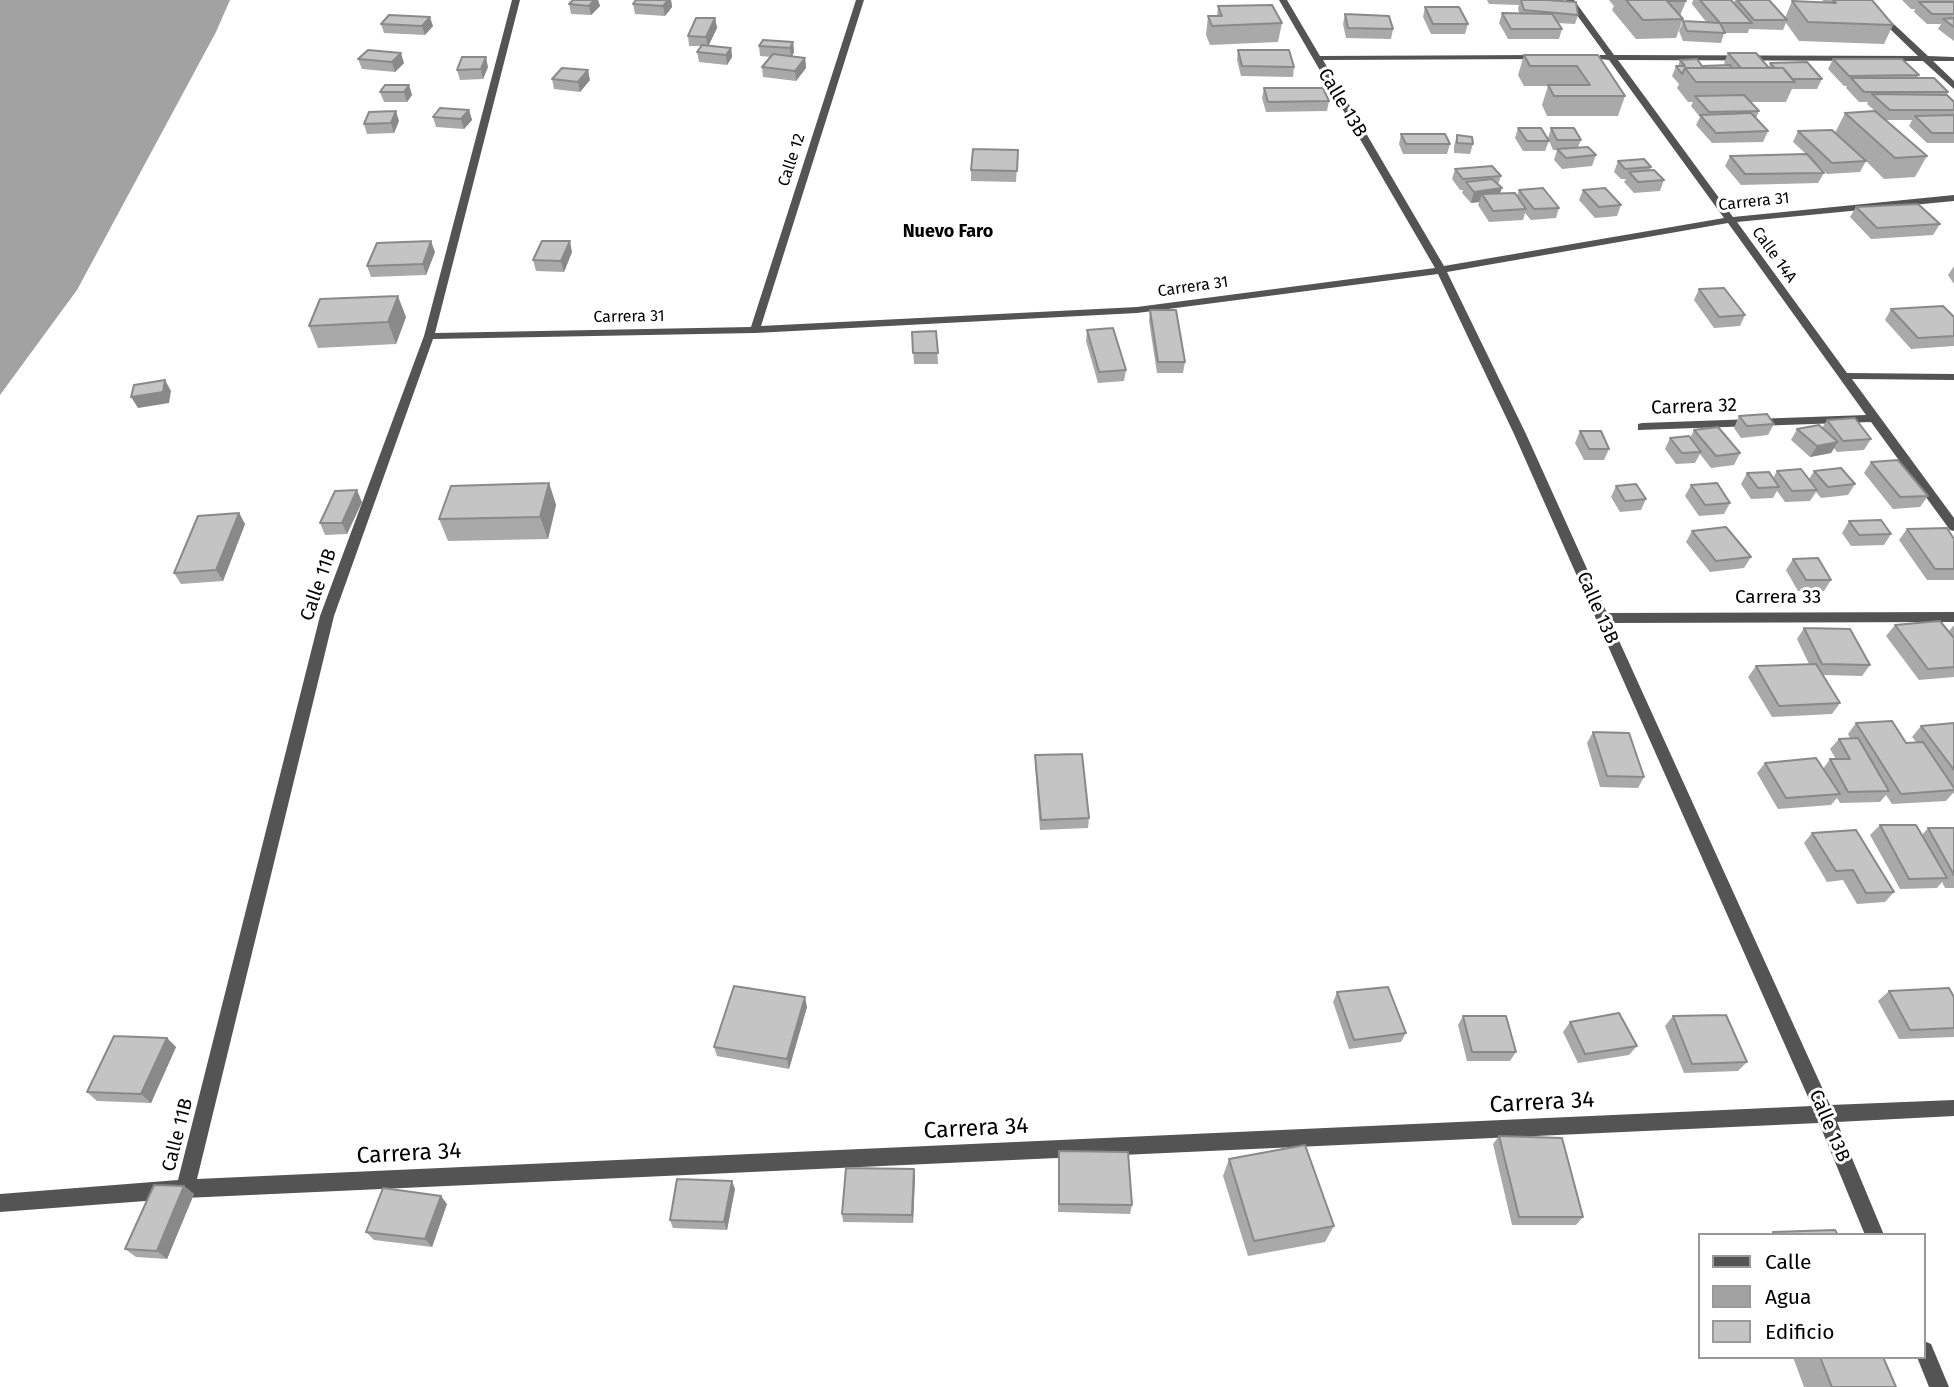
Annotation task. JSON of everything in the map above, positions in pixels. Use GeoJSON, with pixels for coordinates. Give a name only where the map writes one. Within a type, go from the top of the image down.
{"type":"FeatureCollection","features":[{"type":"Feature","properties":{"kind":"street","name":"Calle 11B"},"geometry":{"type":"LineString","coordinates":[[185,1189],[327,616],[429,335],[516,0]]}},
{"type":"Feature","properties":{"kind":"street","name":"Calle 12"},"geometry":{"type":"LineString","coordinates":[[755,330],[860,0]]}},
{"type":"Feature","properties":{"kind":"street","name":"Calle 13B"},"geometry":{"type":"LineString","coordinates":[[1283,0],[1441,270],[1520,434],[1825,1115],[1874,1233]]}},
{"type":"Feature","properties":{"kind":"street","name":"Calle 14A"},"geometry":{"type":"LineString","coordinates":[[1570,0],[1954,527]]}},
{"type":"Feature","properties":{"kind":"street"},"geometry":{"type":"LineString","coordinates":[[1864,0],[1954,86]]}},
{"type":"Feature","properties":{"kind":"street"},"geometry":{"type":"LineString","coordinates":[[1315,58],[1557,57]]}},
{"type":"Feature","properties":{"kind":"street"},"geometry":{"type":"LineString","coordinates":[[1597,57],[1954,59]]}},
{"type":"Feature","properties":{"kind":"street","name":"Carrera 31"},"geometry":{"type":"LineString","coordinates":[[429,335],[755,330],[1138,310],[1441,270],[1729,220],[1954,198]]}},
{"type":"Feature","properties":{"kind":"street"},"geometry":{"type":"LineString","coordinates":[[1842,376],[1954,377]]}},
{"type":"Feature","properties":{"kind":"street","name":"Carrera 32"},"geometry":{"type":"LineString","coordinates":[[1642,427],[1873,418]]}},
{"type":"Feature","properties":{"kind":"street","name":"Carrera 33"},"geometry":{"type":"LineString","coordinates":[[1601,618],[1954,617]]}},
{"type":"Feature","properties":{"kind":"street","name":"Carrera 34"},"geometry":{"type":"LineString","coordinates":[[0,1203],[185,1189],[1954,1108]]}},
{"type":"Feature","properties":{"kind":"street"},"geometry":{"type":"LineString","coordinates":[[1926,1356],[1939,1387]]}},
{"type":"Feature","properties":{"kind":"water"},"geometry":{"type":"Polygon","coordinates":[[[0,0],[230,0],[216,32],[77,290],[0,395],[0,0]]]}},
{"type":"Feature","properties":{"kind":"building"},"geometry":{"type":"Polygon","coordinates":[[[573,0],[594,0],[589,6],[569,4],[573,0]]]}},
{"type":"Feature","properties":{"kind":"building"},"geometry":{"type":"Polygon","coordinates":[[[636,0],[668,0],[663,6],[633,4],[636,0]]]}},
{"type":"Feature","properties":{"kind":"building"},"geometry":{"type":"Polygon","coordinates":[[[1521,0],[1576,2],[1578,15],[1524,10],[1521,0]]]}},
{"type":"Feature","properties":{"kind":"building"},"geometry":{"type":"Polygon","coordinates":[[[1626,0],[1685,0],[1667,1],[1683,19],[1643,20],[1626,0]]]}},
{"type":"Feature","properties":{"kind":"building"},"geometry":{"type":"Polygon","coordinates":[[[1700,0],[1731,0],[1752,23],[1720,23],[1700,0]]]}},
{"type":"Feature","properties":{"kind":"building"},"geometry":{"type":"Polygon","coordinates":[[[1737,0],[1769,0],[1787,20],[1754,20],[1737,0]]]}},
{"type":"Feature","properties":{"kind":"building"},"geometry":{"type":"Polygon","coordinates":[[[1833,0],[1872,0],[1893,25],[1808,22],[1792,1],[1836,3],[1833,0]]]}},
{"type":"Feature","properties":{"kind":"building"},"geometry":{"type":"Polygon","coordinates":[[[1919,2],[1954,2],[1954,14],[1932,14],[1919,2]]]}},
{"type":"Feature","properties":{"kind":"building"},"geometry":{"type":"Polygon","coordinates":[[[1272,5],[1282,23],[1212,26],[1208,16],[1222,16],[1218,6],[1272,5]]]}},
{"type":"Feature","properties":{"kind":"building"},"geometry":{"type":"Polygon","coordinates":[[[1425,7],[1459,7],[1468,24],[1433,24],[1425,7]]]}},
{"type":"Feature","properties":{"kind":"building"},"geometry":{"type":"Polygon","coordinates":[[[1502,13],[1552,14],[1562,29],[1511,29],[1502,13]]]}},
{"type":"Feature","properties":{"kind":"building"},"geometry":{"type":"Polygon","coordinates":[[[1345,14],[1389,16],[1393,29],[1348,28],[1345,14]]]}},
{"type":"Feature","properties":{"kind":"building"},"geometry":{"type":"Polygon","coordinates":[[[389,15],[430,17],[422,26],[381,24],[389,15]]]}},
{"type":"Feature","properties":{"kind":"building"},"geometry":{"type":"Polygon","coordinates":[[[696,18],[715,18],[706,37],[688,36],[696,18]]]}},
{"type":"Feature","properties":{"kind":"building"},"geometry":{"type":"Polygon","coordinates":[[[1954,18],[1954,27],[1943,19],[1954,18]]]}},
{"type":"Feature","properties":{"kind":"building"},"geometry":{"type":"Polygon","coordinates":[[[1683,21],[1720,23],[1725,33],[1687,31],[1683,21]]]}},
{"type":"Feature","properties":{"kind":"building"},"geometry":{"type":"Polygon","coordinates":[[[763,40],[793,42],[790,48],[759,46],[763,40]]]}},
{"type":"Feature","properties":{"kind":"building"},"geometry":{"type":"Polygon","coordinates":[[[702,45],[731,48],[726,55],[697,52],[702,45]]]}},
{"type":"Feature","properties":{"kind":"building"},"geometry":{"type":"Polygon","coordinates":[[[368,50],[401,53],[392,62],[358,59],[368,50]]]}},
{"type":"Feature","properties":{"kind":"building"},"geometry":{"type":"Polygon","coordinates":[[[1238,50],[1289,50],[1294,67],[1242,66],[1238,50]]]}},
{"type":"Feature","properties":{"kind":"building"},"geometry":{"type":"Polygon","coordinates":[[[1728,53],[1756,53],[1769,68],[1741,68],[1728,53]]]}},
{"type":"Feature","properties":{"kind":"building"},"geometry":{"type":"Polygon","coordinates":[[[773,54],[805,58],[795,71],[762,67],[773,54]]]}},
{"type":"Feature","properties":{"kind":"building"},"geometry":{"type":"Polygon","coordinates":[[[1524,55],[1598,55],[1625,96],[1554,96],[1548,85],[1590,85],[1577,66],[1530,66],[1524,55]]]}},
{"type":"Feature","properties":{"kind":"building"},"geometry":{"type":"Polygon","coordinates":[[[462,57],[486,57],[481,69],[457,70],[462,57]]]}},
{"type":"Feature","properties":{"kind":"building"},"geometry":{"type":"Polygon","coordinates":[[[1697,59],[1702,66],[1730,65],[1732,68],[1685,68],[1682,74],[1676,66],[1685,66],[1680,60],[1697,59]]]}},
{"type":"Feature","properties":{"kind":"building"},"geometry":{"type":"Polygon","coordinates":[[[1833,59],[1902,59],[1919,75],[1849,76],[1833,59]]]}},
{"type":"Feature","properties":{"kind":"building"},"geometry":{"type":"Polygon","coordinates":[[[1807,62],[1822,79],[1792,79],[1783,68],[1775,68],[1770,63],[1807,62]]]}},
{"type":"Feature","properties":{"kind":"building"},"geometry":{"type":"Polygon","coordinates":[[[562,68],[588,70],[578,82],[552,79],[562,68]]]}},
{"type":"Feature","properties":{"kind":"building"},"geometry":{"type":"Polygon","coordinates":[[[1685,68],[1783,68],[1795,82],[1696,82],[1685,68]]]}},
{"type":"Feature","properties":{"kind":"building"},"geometry":{"type":"Polygon","coordinates":[[[1851,78],[1934,78],[1948,92],[1864,92],[1851,78]]]}},
{"type":"Feature","properties":{"kind":"building"},"geometry":{"type":"Polygon","coordinates":[[[385,85],[409,85],[404,92],[380,92],[385,85]]]}},
{"type":"Feature","properties":{"kind":"building"},"geometry":{"type":"Polygon","coordinates":[[[1264,88],[1323,88],[1329,101],[1268,102],[1264,88]]]}},
{"type":"Feature","properties":{"kind":"building"},"geometry":{"type":"Polygon","coordinates":[[[1872,94],[1947,95],[1954,102],[1954,110],[1890,110],[1872,94]]]}},
{"type":"Feature","properties":{"kind":"building"},"geometry":{"type":"Polygon","coordinates":[[[1744,95],[1759,111],[1709,112],[1695,96],[1744,95]]]}},
{"type":"Feature","properties":{"kind":"building"},"geometry":{"type":"Polygon","coordinates":[[[440,108],[469,110],[461,119],[433,117],[440,108]]]}},
{"type":"Feature","properties":{"kind":"building"},"geometry":{"type":"Polygon","coordinates":[[[396,111],[391,123],[364,124],[369,112],[396,111]]]}},
{"type":"Feature","properties":{"kind":"building"},"geometry":{"type":"Polygon","coordinates":[[[1875,111],[1927,156],[1895,158],[1845,113],[1875,111]]]}},
{"type":"Feature","properties":{"kind":"building"},"geometry":{"type":"Polygon","coordinates":[[[1751,113],[1768,131],[1716,133],[1700,115],[1751,113]]]}},
{"type":"Feature","properties":{"kind":"building"},"geometry":{"type":"Polygon","coordinates":[[[1954,115],[1954,133],[1932,133],[1915,116],[1954,115]]]}},
{"type":"Feature","properties":{"kind":"building"},"geometry":{"type":"Polygon","coordinates":[[[1518,128],[1541,128],[1549,141],[1527,141],[1518,128]]]}},
{"type":"Feature","properties":{"kind":"building"},"geometry":{"type":"Polygon","coordinates":[[[1551,128],[1574,128],[1581,140],[1557,140],[1551,128]]]}},
{"type":"Feature","properties":{"kind":"building"},"geometry":{"type":"Polygon","coordinates":[[[1832,130],[1866,161],[1832,163],[1798,131],[1832,130]]]}},
{"type":"Feature","properties":{"kind":"building"},"geometry":{"type":"Polygon","coordinates":[[[1401,134],[1445,134],[1450,144],[1406,144],[1401,134]]]}},
{"type":"Feature","properties":{"kind":"building"},"geometry":{"type":"Polygon","coordinates":[[[1457,135],[1472,137],[1473,144],[1457,143],[1457,135]]]}},
{"type":"Feature","properties":{"kind":"building"},"geometry":{"type":"Polygon","coordinates":[[[1588,147],[1596,155],[1566,158],[1557,149],[1588,147]]]}},
{"type":"Feature","properties":{"kind":"building"},"geometry":{"type":"Polygon","coordinates":[[[973,149],[1018,150],[1017,171],[971,170],[973,149]]]}},
{"type":"Feature","properties":{"kind":"building"},"geometry":{"type":"Polygon","coordinates":[[[1807,154],[1824,173],[1745,174],[1730,156],[1807,154]]]}},
{"type":"Feature","properties":{"kind":"building"},"geometry":{"type":"Polygon","coordinates":[[[1644,159],[1651,167],[1625,169],[1618,161],[1644,159]]]}},
{"type":"Feature","properties":{"kind":"building"},"geometry":{"type":"Polygon","coordinates":[[[1492,166],[1501,176],[1463,179],[1455,169],[1492,166]]]}},
{"type":"Feature","properties":{"kind":"building"},"geometry":{"type":"Polygon","coordinates":[[[1654,170],[1664,180],[1638,182],[1629,172],[1654,170]]]}},
{"type":"Feature","properties":{"kind":"building"},"geometry":{"type":"Polygon","coordinates":[[[1492,179],[1502,188],[1474,192],[1466,182],[1492,179]]]}},
{"type":"Feature","properties":{"kind":"building"},"geometry":{"type":"Polygon","coordinates":[[[1543,188],[1559,208],[1534,209],[1519,190],[1543,188]]]}},
{"type":"Feature","properties":{"kind":"building"},"geometry":{"type":"Polygon","coordinates":[[[1605,188],[1621,205],[1599,207],[1583,190],[1605,188]]]}},
{"type":"Feature","properties":{"kind":"building"},"geometry":{"type":"Polygon","coordinates":[[[1515,193],[1526,209],[1493,211],[1482,194],[1515,193]]]}},
{"type":"Feature","properties":{"kind":"building"},"geometry":{"type":"Polygon","coordinates":[[[1918,204],[1940,224],[1877,228],[1856,207],[1918,204]]]}},
{"type":"Feature","properties":{"kind":"building"},"geometry":{"type":"Polygon","coordinates":[[[431,241],[423,264],[367,266],[377,243],[431,241]]]}},
{"type":"Feature","properties":{"kind":"building"},"geometry":{"type":"Polygon","coordinates":[[[542,241],[570,241],[561,261],[533,260],[542,241]]]}},
{"type":"Feature","properties":{"kind":"building"},"geometry":{"type":"Polygon","coordinates":[[[1724,288],[1745,315],[1719,317],[1699,289],[1724,288]]]}},
{"type":"Feature","properties":{"kind":"building"},"geometry":{"type":"Polygon","coordinates":[[[398,296],[388,322],[309,326],[320,299],[398,296]]]}},
{"type":"Feature","properties":{"kind":"building"},"geometry":{"type":"Polygon","coordinates":[[[1943,306],[1954,317],[1954,336],[1918,338],[1891,309],[1943,306]]]}},
{"type":"Feature","properties":{"kind":"building"},"geometry":{"type":"Polygon","coordinates":[[[1150,310],[1176,310],[1185,362],[1158,362],[1150,310]]]}},
{"type":"Feature","properties":{"kind":"building"},"geometry":{"type":"Polygon","coordinates":[[[1113,328],[1126,370],[1099,372],[1087,330],[1113,328]]]}},
{"type":"Feature","properties":{"kind":"building"},"geometry":{"type":"Polygon","coordinates":[[[936,331],[938,353],[913,353],[912,332],[936,331]]]}},
{"type":"Feature","properties":{"kind":"building"},"geometry":{"type":"Polygon","coordinates":[[[165,380],[163,392],[131,397],[134,385],[165,380]]]}},
{"type":"Feature","properties":{"kind":"building"},"geometry":{"type":"Polygon","coordinates":[[[1767,414],[1774,424],[1747,426],[1739,416],[1767,414]]]}},
{"type":"Feature","properties":{"kind":"building"},"geometry":{"type":"Polygon","coordinates":[[[1855,418],[1871,439],[1843,441],[1827,420],[1855,418]]]}},
{"type":"Feature","properties":{"kind":"building"},"geometry":{"type":"Polygon","coordinates":[[[1819,425],[1838,442],[1817,446],[1797,429],[1819,425]]]}},
{"type":"Feature","properties":{"kind":"building"},"geometry":{"type":"Polygon","coordinates":[[[1718,427],[1740,453],[1716,456],[1694,430],[1718,427]]]}},
{"type":"Feature","properties":{"kind":"building"},"geometry":{"type":"Polygon","coordinates":[[[1580,431],[1601,431],[1609,449],[1589,449],[1580,431]]]}},
{"type":"Feature","properties":{"kind":"building"},"geometry":{"type":"Polygon","coordinates":[[[1689,436],[1701,452],[1682,453],[1670,438],[1689,436]]]}},
{"type":"Feature","properties":{"kind":"building"},"geometry":{"type":"Polygon","coordinates":[[[1898,460],[1928,496],[1900,497],[1871,462],[1898,460]]]}},
{"type":"Feature","properties":{"kind":"building"},"geometry":{"type":"Polygon","coordinates":[[[1841,468],[1855,484],[1828,487],[1814,471],[1841,468]]]}},
{"type":"Feature","properties":{"kind":"building"},"geometry":{"type":"Polygon","coordinates":[[[1801,469],[1817,490],[1792,491],[1777,471],[1801,469]]]}},
{"type":"Feature","properties":{"kind":"building"},"geometry":{"type":"Polygon","coordinates":[[[1769,472],[1779,487],[1758,488],[1747,473],[1769,472]]]}},
{"type":"Feature","properties":{"kind":"building"},"geometry":{"type":"Polygon","coordinates":[[[549,483],[540,517],[439,519],[451,486],[549,483]]]}},
{"type":"Feature","properties":{"kind":"building"},"geometry":{"type":"Polygon","coordinates":[[[1717,483],[1730,503],[1705,505],[1691,485],[1717,483]]]}},
{"type":"Feature","properties":{"kind":"building"},"geometry":{"type":"Polygon","coordinates":[[[1636,484],[1646,499],[1625,501],[1616,486],[1636,484]]]}},
{"type":"Feature","properties":{"kind":"building"},"geometry":{"type":"Polygon","coordinates":[[[357,490],[342,523],[320,523],[335,491],[357,490]]]}},
{"type":"Feature","properties":{"kind":"building"},"geometry":{"type":"Polygon","coordinates":[[[239,513],[216,570],[174,573],[198,516],[239,513]]]}},
{"type":"Feature","properties":{"kind":"building"},"geometry":{"type":"Polygon","coordinates":[[[1881,520],[1891,534],[1859,535],[1849,521],[1881,520]]]}},
{"type":"Feature","properties":{"kind":"building"},"geometry":{"type":"Polygon","coordinates":[[[1726,527],[1751,557],[1716,561],[1692,531],[1726,527]]]}},
{"type":"Feature","properties":{"kind":"building"},"geometry":{"type":"Polygon","coordinates":[[[1947,528],[1954,539],[1954,569],[1935,569],[1907,529],[1947,528]]]}},
{"type":"Feature","properties":{"kind":"building"},"geometry":{"type":"Polygon","coordinates":[[[1818,558],[1831,580],[1806,580],[1793,559],[1818,558]]]}},
{"type":"Feature","properties":{"kind":"building"},"geometry":{"type":"Polygon","coordinates":[[[1940,621],[1954,638],[1954,667],[1928,669],[1895,625],[1940,621]]]}},
{"type":"Feature","properties":{"kind":"building"},"geometry":{"type":"Polygon","coordinates":[[[1804,628],[1850,629],[1870,665],[1822,664],[1804,628]]]}},
{"type":"Feature","properties":{"kind":"building"},"geometry":{"type":"Polygon","coordinates":[[[1816,664],[1840,703],[1779,706],[1756,666],[1816,664]]]}},
{"type":"Feature","properties":{"kind":"building"},"geometry":{"type":"Polygon","coordinates":[[[1892,721],[1906,743],[1923,742],[1954,790],[1901,794],[1856,723],[1892,721]]]}},
{"type":"Feature","properties":{"kind":"building"},"geometry":{"type":"Polygon","coordinates":[[[1954,723],[1954,770],[1921,726],[1954,723]]]}},
{"type":"Feature","properties":{"kind":"building"},"geometry":{"type":"Polygon","coordinates":[[[1593,732],[1629,733],[1644,777],[1607,776],[1593,732]]]}},
{"type":"Feature","properties":{"kind":"building"},"geometry":{"type":"Polygon","coordinates":[[[1858,738],[1889,791],[1848,792],[1830,759],[1850,759],[1839,739],[1858,738]]]}},
{"type":"Feature","properties":{"kind":"building"},"geometry":{"type":"Polygon","coordinates":[[[1082,754],[1089,818],[1041,820],[1035,755],[1082,754]]]}},
{"type":"Feature","properties":{"kind":"building"},"geometry":{"type":"Polygon","coordinates":[[[1816,758],[1840,794],[1786,798],[1765,763],[1816,758]]]}},
{"type":"Feature","properties":{"kind":"building"},"geometry":{"type":"Polygon","coordinates":[[[1880,825],[1916,825],[1947,878],[1909,879],[1880,825]]]}},
{"type":"Feature","properties":{"kind":"building"},"geometry":{"type":"Polygon","coordinates":[[[1928,828],[1954,828],[1954,875],[1928,828]]]}},
{"type":"Feature","properties":{"kind":"building"},"geometry":{"type":"Polygon","coordinates":[[[1856,830],[1894,892],[1866,893],[1853,870],[1836,871],[1812,833],[1856,830]]]}},
{"type":"Feature","properties":{"kind":"building"},"geometry":{"type":"Polygon","coordinates":[[[734,986],[805,997],[787,1059],[714,1047],[734,986]]]}},
{"type":"Feature","properties":{"kind":"building"},"geometry":{"type":"Polygon","coordinates":[[[1388,987],[1406,1033],[1354,1040],[1337,992],[1388,987]]]}},
{"type":"Feature","properties":{"kind":"building"},"geometry":{"type":"Polygon","coordinates":[[[1949,988],[1954,997],[1954,1028],[1910,1030],[1889,991],[1949,988]]]}},
{"type":"Feature","properties":{"kind":"building"},"geometry":{"type":"Polygon","coordinates":[[[1619,1013],[1637,1046],[1585,1054],[1570,1022],[1619,1013]]]}},
{"type":"Feature","properties":{"kind":"building"},"geometry":{"type":"Polygon","coordinates":[[[1726,1015],[1747,1062],[1692,1064],[1673,1016],[1726,1015]]]}},
{"type":"Feature","properties":{"kind":"building"},"geometry":{"type":"Polygon","coordinates":[[[1463,1016],[1506,1016],[1516,1052],[1472,1052],[1463,1016]]]}},
{"type":"Feature","properties":{"kind":"building"},"geometry":{"type":"Polygon","coordinates":[[[114,1036],[167,1038],[141,1094],[87,1092],[114,1036]]]}},
{"type":"Feature","properties":{"kind":"building"},"geometry":{"type":"Polygon","coordinates":[[[1499,1136],[1562,1138],[1583,1217],[1519,1217],[1499,1136]]]}},
{"type":"Feature","properties":{"kind":"building"},"geometry":{"type":"Polygon","coordinates":[[[1305,1145],[1334,1226],[1254,1241],[1229,1159],[1305,1145]]]}},
{"type":"Feature","properties":{"kind":"building"},"geometry":{"type":"Polygon","coordinates":[[[1059,1151],[1128,1152],[1132,1205],[1059,1204],[1059,1151]]]}},
{"type":"Feature","properties":{"kind":"building"},"geometry":{"type":"Polygon","coordinates":[[[846,1168],[914,1169],[912,1215],[842,1214],[846,1168]]]}},
{"type":"Feature","properties":{"kind":"building"},"geometry":{"type":"Polygon","coordinates":[[[677,1179],[732,1181],[724,1222],[670,1220],[677,1179]]]}},
{"type":"Feature","properties":{"kind":"building"},"geometry":{"type":"Polygon","coordinates":[[[154,1185],[184,1186],[157,1251],[125,1249],[154,1185]]]}},
{"type":"Feature","properties":{"kind":"building"},"geometry":{"type":"Polygon","coordinates":[[[383,1188],[441,1196],[425,1239],[366,1232],[383,1188]]]}},
{"type":"Feature","properties":{"kind":"building"},"geometry":{"type":"Polygon","coordinates":[[[1835,1230],[1837,1233],[1773,1233],[1835,1230]]]}},
{"type":"Feature","properties":{"kind":"building"},"geometry":{"type":"Polygon","coordinates":[[[1821,1359],[1884,1359],[1896,1387],[1832,1387],[1821,1359]]]}},
{"type":"Feature","properties":{"kind":"district","name":"Nuevo Faro"},"geometry":{"type":"Point","coordinates":[948,232]}}]}
